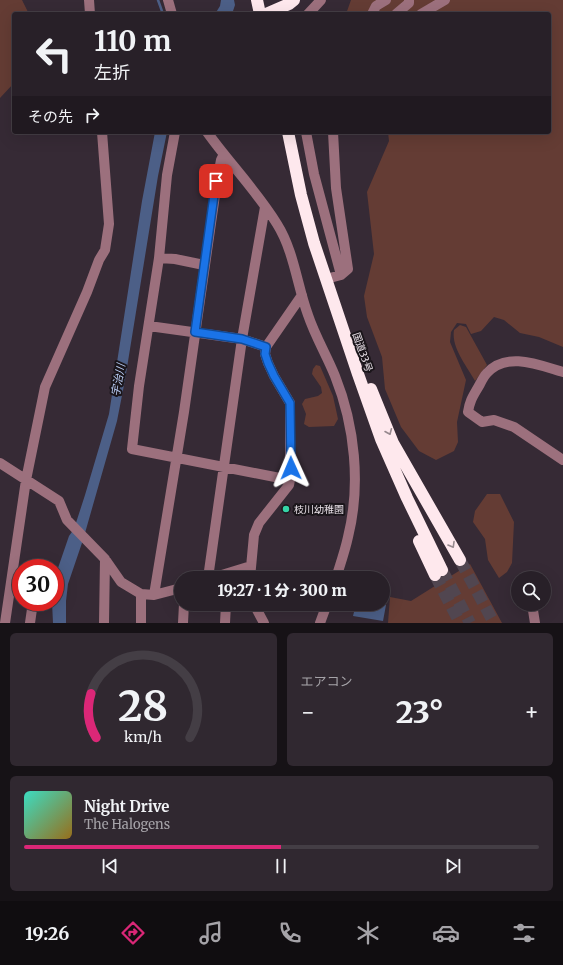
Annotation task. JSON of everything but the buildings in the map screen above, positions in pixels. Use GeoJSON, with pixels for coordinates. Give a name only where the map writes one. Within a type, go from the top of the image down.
{"type":"FeatureCollection","features":[{"type":"Feature","properties":{"kind":"highway"},"geometry":{"type":"LineString","coordinates":[[258,0],[260,12]]}},
{"type":"Feature","properties":{"kind":"highway"},"geometry":{"type":"LineString","coordinates":[[271,12],[289,4],[294,0]]}},
{"type":"Feature","properties":{"kind":"highway","name":"国道33号"},"geometry":{"type":"LineString","coordinates":[[288,134],[301,195],[314,243],[381,439],[398,497],[438,572]]}},
{"type":"Feature","properties":{"kind":"highway"},"geometry":{"type":"LineString","coordinates":[[326,279],[393,443],[460,560]]}},
{"type":"Feature","properties":{"kind":"street"},"geometry":{"type":"LineString","coordinates":[[89,0],[90,12]]}},
{"type":"Feature","properties":{"kind":"street"},"geometry":{"type":"LineString","coordinates":[[168,0],[171,12]]}},
{"type":"Feature","properties":{"kind":"street"},"geometry":{"type":"LineString","coordinates":[[310,12],[321,0]]}},
{"type":"Feature","properties":{"kind":"street"},"geometry":{"type":"LineString","coordinates":[[373,12],[376,6],[386,0]]}},
{"type":"Feature","properties":{"kind":"street"},"geometry":{"type":"LineString","coordinates":[[399,12],[410,3],[409,0]]}},
{"type":"Feature","properties":{"kind":"street"},"geometry":{"type":"LineString","coordinates":[[424,12],[444,0]]}},
{"type":"Feature","properties":{"kind":"street"},"geometry":{"type":"LineString","coordinates":[[5,623],[26,480],[45,387],[87,292],[99,260],[105,250],[109,224],[102,134]]}},
{"type":"Feature","properties":{"kind":"street"},"geometry":{"type":"LineString","coordinates":[[175,134],[167,175],[159,258],[139,386],[132,449],[290,480]]}},
{"type":"Feature","properties":{"kind":"street"},"geometry":{"type":"LineString","coordinates":[[209,134],[265,207],[287,242],[308,317],[336,377],[346,412],[353,456],[355,484],[348,538],[338,571]]}},
{"type":"Feature","properties":{"kind":"street"},"geometry":{"type":"LineString","coordinates":[[306,134],[314,174],[341,275]]}},
{"type":"Feature","properties":{"kind":"street"},"geometry":{"type":"LineString","coordinates":[[326,279],[341,275],[348,269],[336,188],[333,134]]}},
{"type":"Feature","properties":{"kind":"street"},"geometry":{"type":"LineString","coordinates":[[154,595],[177,457],[216,181],[224,154]]}},
{"type":"Feature","properties":{"kind":"street"},"geometry":{"type":"LineString","coordinates":[[209,571],[242,339],[265,207]]}},
{"type":"Feature","properties":{"kind":"street"},"geometry":{"type":"LineString","coordinates":[[159,258],[174,259],[204,265]]}},
{"type":"Feature","properties":{"kind":"street"},"geometry":{"type":"LineString","coordinates":[[251,571],[253,561],[254,535],[259,523],[289,485],[290,480],[290,403],[268,363],[265,354],[266,347],[302,295]]}},
{"type":"Feature","properties":{"kind":"street"},"geometry":{"type":"LineString","coordinates":[[149,326],[242,339],[266,347]]}},
{"type":"Feature","properties":{"kind":"street"},"geometry":{"type":"LineString","coordinates":[[563,372],[528,362],[500,362],[487,373],[470,400],[468,412],[482,422],[494,420],[514,426],[563,460]]}},
{"type":"Feature","properties":{"kind":"street"},"geometry":{"type":"LineString","coordinates":[[0,463],[59,501],[67,520],[90,545],[106,559],[121,582],[142,594],[154,595],[174,590]]}},
{"type":"Feature","properties":{"kind":"street"},"geometry":{"type":"LineString","coordinates":[[104,623],[106,559]]}},
{"type":"Feature","properties":{"kind":"street"},"geometry":{"type":"LineString","coordinates":[[239,571],[251,566]]}},
{"type":"Feature","properties":{"kind":"street"},"geometry":{"type":"LineString","coordinates":[[141,623],[142,594]]}},
{"type":"Feature","properties":{"kind":"street"},"geometry":{"type":"LineString","coordinates":[[30,623],[32,611]]}},
{"type":"Feature","properties":{"kind":"street"},"geometry":{"type":"LineString","coordinates":[[183,623],[184,611]]}},
{"type":"Feature","properties":{"kind":"street"},"geometry":{"type":"LineString","coordinates":[[225,623],[226,611]]}},
{"type":"Feature","properties":{"kind":"street"},"geometry":{"type":"LineString","coordinates":[[258,611],[264,623]]}},
{"type":"Feature","properties":{"kind":"street"},"geometry":{"type":"LineString","coordinates":[[320,623],[324,611]]}},
{"type":"Feature","properties":{"kind":"street"},"geometry":{"type":"LineString","coordinates":[[533,611],[535,623]]}},
{"type":"Feature","properties":{"kind":"shaded area"},"geometry":{"type":"Polygon","coordinates":[[[0,0],[22,0],[28,12],[12,12],[12,85],[0,98],[0,0]]]}},
{"type":"Feature","properties":{"kind":"shaded area"},"geometry":{"type":"Polygon","coordinates":[[[351,0],[563,0],[563,347],[539,337],[520,333],[504,320],[494,317],[481,331],[471,334],[466,324],[457,323],[451,332],[450,342],[466,380],[457,422],[458,442],[454,451],[436,460],[419,451],[401,427],[385,389],[382,357],[367,317],[364,296],[374,254],[367,192],[389,141],[388,134],[551,134],[551,12],[347,12],[351,0]]]}},
{"type":"Feature","properties":{"kind":"shaded area"},"geometry":{"type":"Polygon","coordinates":[[[460,325],[466,327],[487,365],[475,381],[460,357],[455,343],[454,330],[460,325]]]}},
{"type":"Feature","properties":{"kind":"shaded area"},"geometry":{"type":"Polygon","coordinates":[[[316,365],[320,366],[333,396],[338,419],[334,426],[309,427],[304,424],[306,414],[302,404],[305,399],[318,396],[322,393],[321,387],[312,374],[316,365]]]}},
{"type":"Feature","properties":{"kind":"shaded area"},"geometry":{"type":"Polygon","coordinates":[[[487,494],[500,494],[514,522],[512,563],[507,572],[499,578],[488,560],[485,539],[473,522],[475,511],[487,494]]]}},
{"type":"Feature","properties":{"kind":"shaded area"},"geometry":{"type":"Polygon","coordinates":[[[470,564],[502,623],[388,623],[390,597],[411,601],[470,564]]]}},
{"type":"Feature","properties":{"kind":"water"},"geometry":{"type":"Polygon","coordinates":[[[221,0],[234,0],[235,5],[233,12],[216,12],[220,6],[221,0]]]}},
{"type":"Feature","properties":{"kind":"water","name":"宇治川"},"geometry":{"type":"Polygon","coordinates":[[[155,134],[167,134],[158,176],[117,421],[83,540],[68,584],[66,623],[53,623],[52,611],[64,611],[64,559],[61,559],[69,536],[74,529],[109,414],[142,201],[155,134]]]}},
{"type":"Feature","properties":{"kind":"water"},"geometry":{"type":"Polygon","coordinates":[[[354,611],[385,611],[383,621],[353,616],[354,611]]]}},
{"type":"Feature","properties":{"kind":"waterway"},"geometry":{"type":"LineString","coordinates":[[158,0],[162,12]]}},
{"type":"Feature","properties":{"kind":"tunnel"},"geometry":{"type":"LineString","coordinates":[[460,560],[494,623]]}},
{"type":"Feature","properties":{"kind":"tunnel"},"geometry":{"type":"LineString","coordinates":[[442,570],[470,623]]}},
{"type":"Feature","properties":{"kind":"tunnel"},"geometry":{"type":"LineString","coordinates":[[435,575],[460,623]]}},
{"type":"Feature","properties":{"kind":"place","name":"枝川幼稚園"},"geometry":{"type":"Point","coordinates":[286,509]}},
{"type":"Feature","properties":{"kind":"route"},"geometry":{"type":"LineString","coordinates":[[216,181],[195,332],[242,339],[266,347],[265,354],[268,363],[290,403],[291,468]]}}]}
